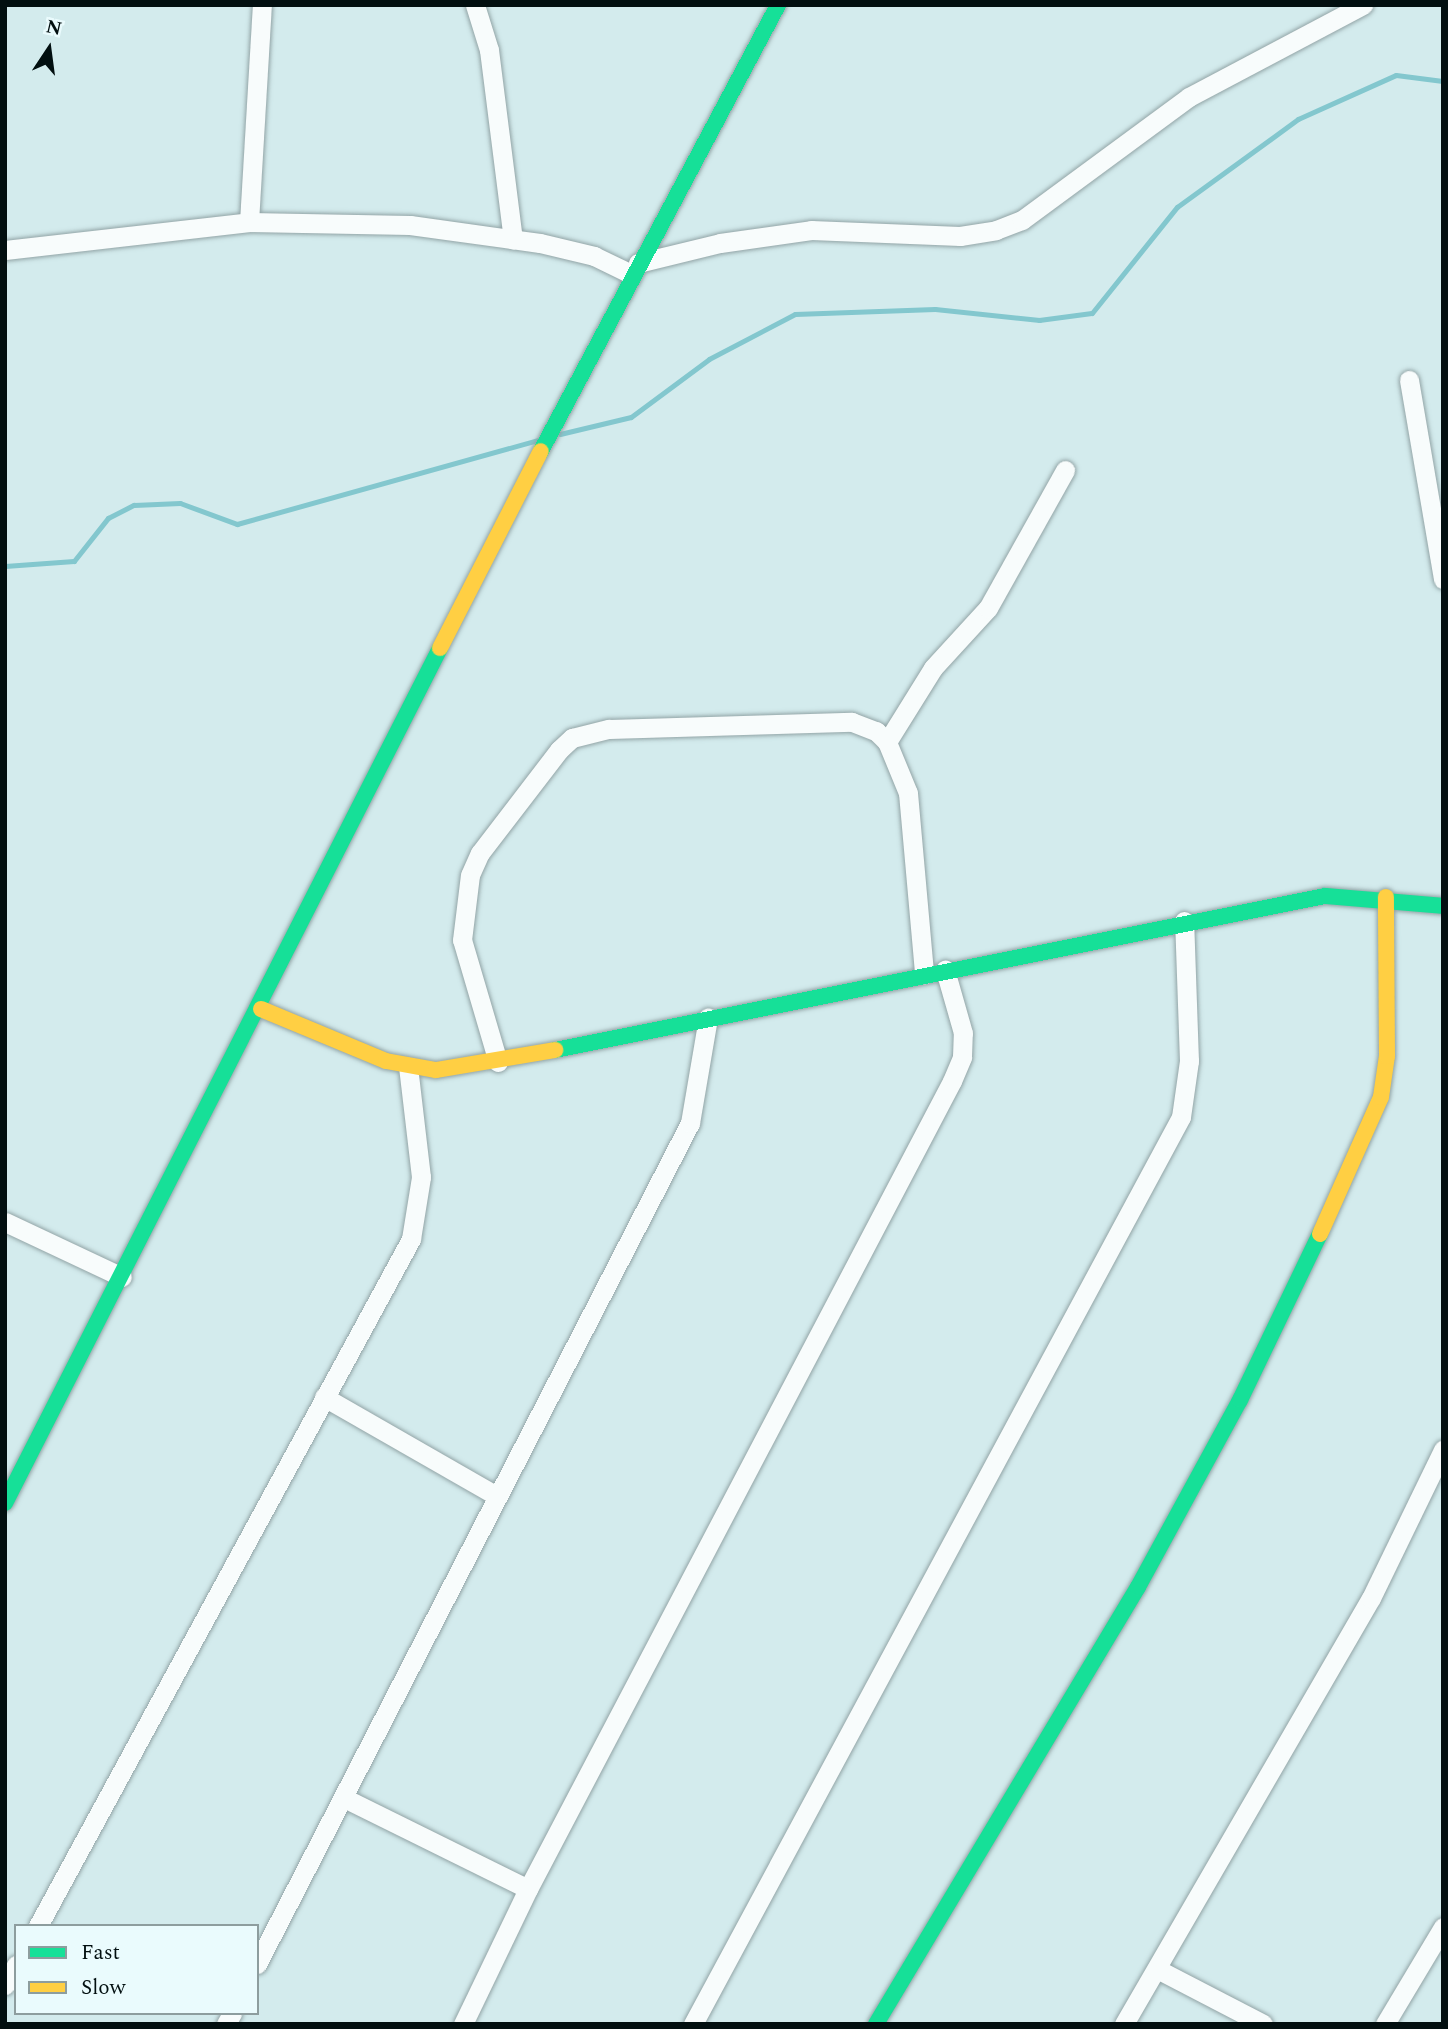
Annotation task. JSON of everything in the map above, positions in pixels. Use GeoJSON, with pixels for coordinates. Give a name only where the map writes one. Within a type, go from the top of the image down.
{"type":"FeatureCollection","features":[{"type":"Feature","properties":{"kind":"street"},"geometry":{"type":"LineString","coordinates":[[249,222],[262,5]]}},
{"type":"Feature","properties":{"kind":"street"},"geometry":{"type":"LineString","coordinates":[[475,5],[489,50],[513,239]]}},
{"type":"Feature","properties":{"kind":"street"},"geometry":{"type":"LineString","coordinates":[[5,1503],[261,1009],[634,268],[778,5]]}},
{"type":"Feature","properties":{"kind":"street"},"geometry":{"type":"LineString","coordinates":[[5,250],[249,222],[410,225],[513,239],[594,256],[634,268],[720,243],[811,230],[960,236],[996,230],[1022,220],[1189,97],[1363,5]]}},
{"type":"Feature","properties":{"kind":"street"},"geometry":{"type":"LineString","coordinates":[[1409,380],[1443,579]]}},
{"type":"Feature","properties":{"kind":"street"},"geometry":{"type":"LineString","coordinates":[[887,742],[933,668],[988,608],[1065,470]]}},
{"type":"Feature","properties":{"kind":"street"},"geometry":{"type":"LineString","coordinates":[[498,1062],[462,940],[470,875],[480,853],[545,766],[572,738],[609,729],[678,724],[852,722],[887,742],[908,793],[924,974]]}},
{"type":"Feature","properties":{"kind":"street"},"geometry":{"type":"LineString","coordinates":[[261,1009],[408,1067],[436,1070],[498,1062],[1184,921],[1325,896],[1386,897],[1443,906]]}},
{"type":"Feature","properties":{"kind":"street"},"geometry":{"type":"LineString","coordinates":[[876,2024],[1138,1587],[1240,1400],[1362,1145],[1381,1097],[1387,1056],[1386,897]]}},
{"type":"Feature","properties":{"kind":"street"},"geometry":{"type":"LineString","coordinates":[[693,2024],[1181,1117],[1189,1061],[1184,921]]}},
{"type":"Feature","properties":{"kind":"street"},"geometry":{"type":"LineString","coordinates":[[463,2024],[528,1889],[952,1081],[962,1057],[963,1033],[945,970]]}},
{"type":"Feature","properties":{"kind":"street"},"geometry":{"type":"LineString","coordinates":[[259,1960],[690,1124],[708,1018]]}},
{"type":"Feature","properties":{"kind":"street"},"geometry":{"type":"LineString","coordinates":[[39,1924],[411,1239],[419,1211],[421,1177],[408,1067]]}},
{"type":"Feature","properties":{"kind":"street"},"geometry":{"type":"LineString","coordinates":[[5,1222],[122,1277]]}},
{"type":"Feature","properties":{"kind":"street"},"geometry":{"type":"LineString","coordinates":[[324,1397],[497,1496]]}},
{"type":"Feature","properties":{"kind":"street"},"geometry":{"type":"LineString","coordinates":[[1124,2024],[1159,1970],[1371,1598],[1443,1451]]}},
{"type":"Feature","properties":{"kind":"street"},"geometry":{"type":"LineString","coordinates":[[344,1798],[528,1889]]}},
{"type":"Feature","properties":{"kind":"street"},"geometry":{"type":"LineString","coordinates":[[1385,2024],[1443,1927]]}},
{"type":"Feature","properties":{"kind":"street"},"geometry":{"type":"LineString","coordinates":[[1159,1970],[1263,2024]]}},
{"type":"Feature","properties":{"kind":"waterway"},"geometry":{"type":"LineString","coordinates":[[560,434],[631,417],[709,359],[795,314],[935,309],[1039,320],[1092,313],[1177,207],[1298,119],[1396,75],[1443,81]]}},
{"type":"Feature","properties":{"kind":"waterway"},"geometry":{"type":"LineString","coordinates":[[5,566],[74,561],[108,518],[134,505],[180,503],[237,524],[537,440]]}},
{"type":"Feature","properties":{"kind":"traffic: fast"},"geometry":{"type":"LineString","coordinates":[[541,451],[778,5]]}},
{"type":"Feature","properties":{"kind":"traffic: fast"},"geometry":{"type":"LineString","coordinates":[[5,1503],[440,648]]}},
{"type":"Feature","properties":{"kind":"traffic: fast"},"geometry":{"type":"LineString","coordinates":[[555,1050],[1325,896],[1443,906]]}},
{"type":"Feature","properties":{"kind":"traffic: fast"},"geometry":{"type":"LineString","coordinates":[[876,2024],[1138,1587],[1240,1400],[1320,1234]]}},
{"type":"Feature","properties":{"kind":"traffic: slow"},"geometry":{"type":"LineString","coordinates":[[440,648],[541,451]]}},
{"type":"Feature","properties":{"kind":"traffic: slow"},"geometry":{"type":"LineString","coordinates":[[1320,1234],[1381,1097],[1387,1056],[1386,897]]}},
{"type":"Feature","properties":{"kind":"traffic: slow"},"geometry":{"type":"LineString","coordinates":[[261,1009],[386,1061],[436,1070],[555,1050]]}}]}
